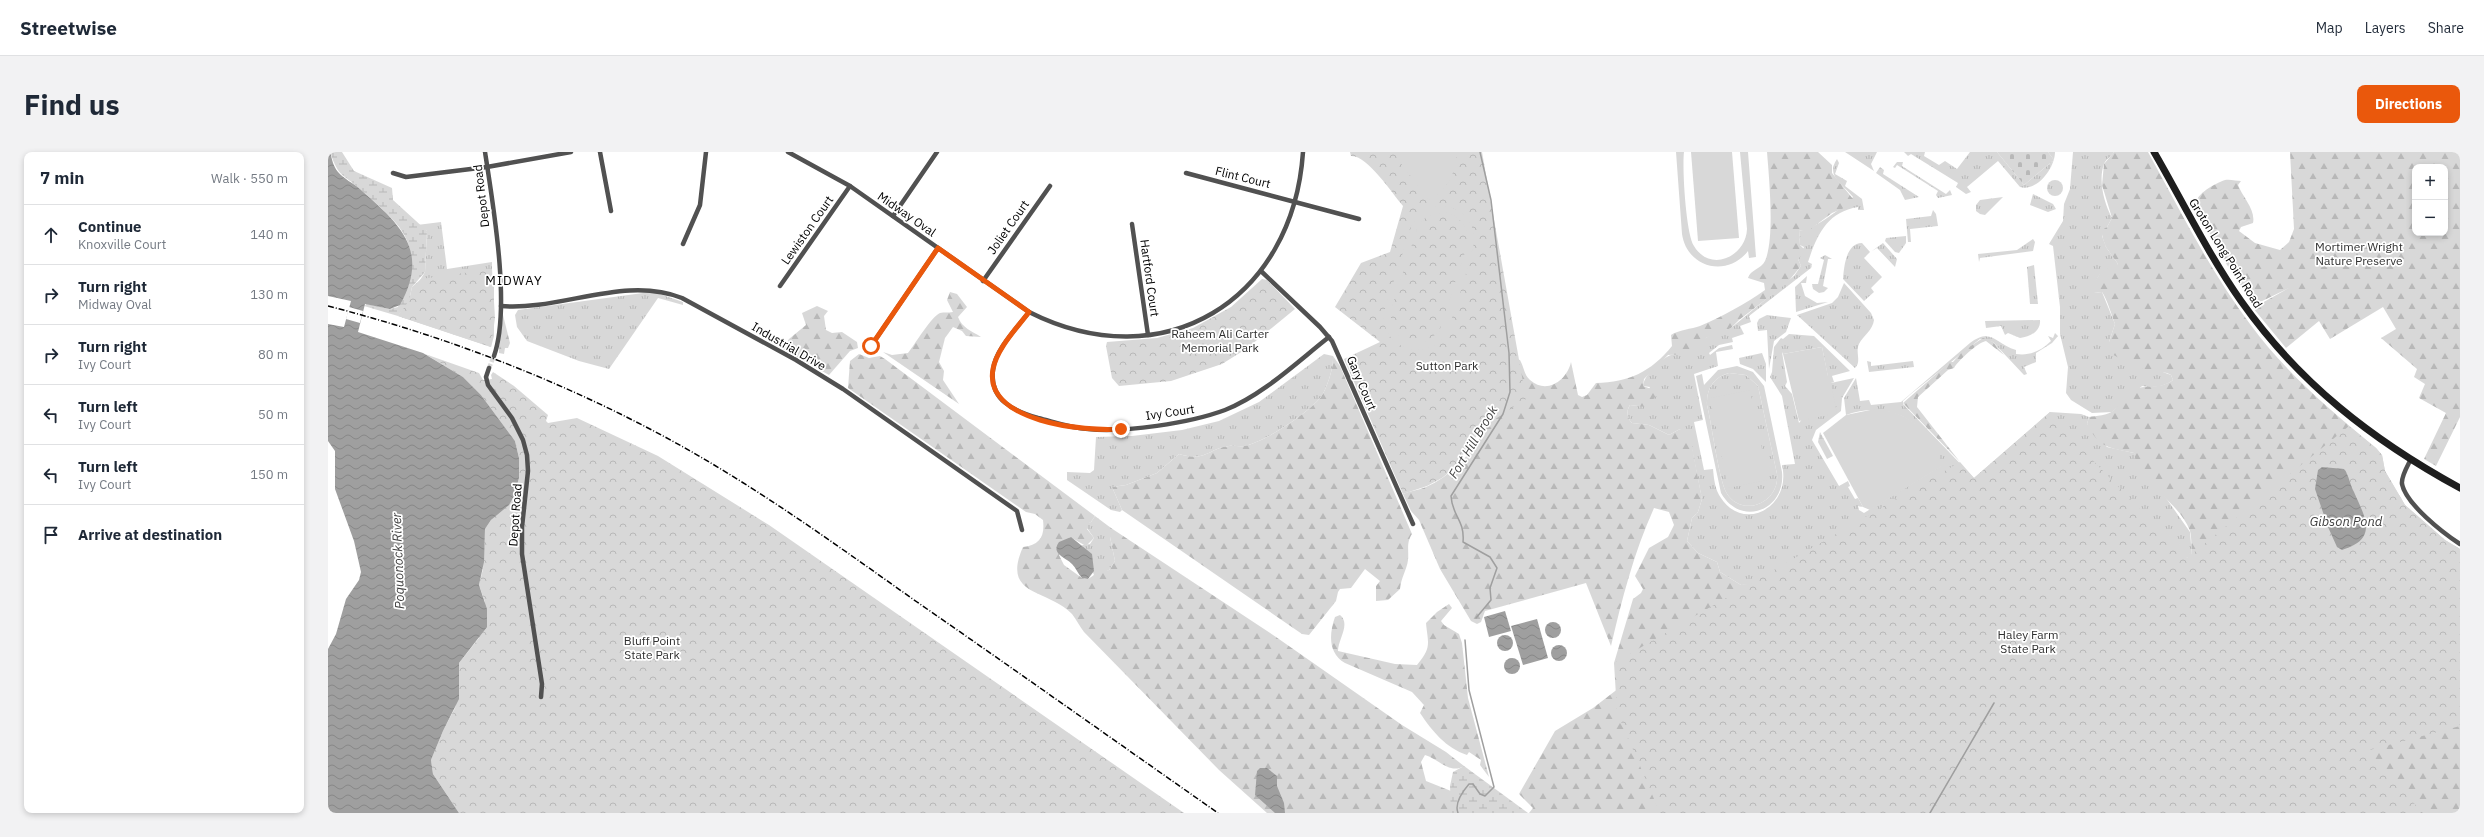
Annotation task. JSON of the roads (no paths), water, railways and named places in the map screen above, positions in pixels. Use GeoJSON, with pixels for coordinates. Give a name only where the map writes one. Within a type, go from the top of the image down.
{"type":"FeatureCollection","features":[{"type":"Feature","properties":{"kind":"main road","name":"Groton Long Point Road"},"geometry":{"type":"LineString","coordinates":[[2154,152],[2217,264],[2241,300],[2269,337],[2329,400],[2375,437],[2410,461],[2460,488]]}},
{"type":"Feature","properties":{"kind":"street","name":"Depot Road"},"geometry":{"type":"LineString","coordinates":[[485,152],[488,167],[499,270],[501,306],[498,342],[494,356]]}},
{"type":"Feature","properties":{"kind":"street"},"geometry":{"type":"LineString","coordinates":[[393,173],[406,178],[488,167],[571,152]]}},
{"type":"Feature","properties":{"kind":"street"},"geometry":{"type":"LineString","coordinates":[[600,152],[611,211]]}},
{"type":"Feature","properties":{"kind":"street"},"geometry":{"type":"LineString","coordinates":[[683,244],[700,205],[706,152]]}},
{"type":"Feature","properties":{"kind":"street","name":"Midway Oval"},"geometry":{"type":"LineString","coordinates":[[788,152],[850,186],[1029,312],[1057,325],[1080,332],[1112,336],[1148,335],[1180,328],[1209,315],[1238,294],[1262,272],[1279,245],[1296,201],[1302,173],[1303,152]]}},
{"type":"Feature","properties":{"kind":"street"},"geometry":{"type":"LineString","coordinates":[[893,216],[937,152]]}},
{"type":"Feature","properties":{"kind":"street","name":"Flint Court"},"geometry":{"type":"LineString","coordinates":[[1186,173],[1296,201],[1359,219]]}},
{"type":"Feature","properties":{"kind":"street","name":"Lewiston Court"},"geometry":{"type":"LineString","coordinates":[[780,286],[850,186]]}},
{"type":"Feature","properties":{"kind":"street","name":"Joliet Court"},"geometry":{"type":"LineString","coordinates":[[983,281],[1050,186]]}},
{"type":"Feature","properties":{"kind":"street","name":"Hartford Court"},"geometry":{"type":"LineString","coordinates":[[1132,224],[1148,335]]}},
{"type":"Feature","properties":{"kind":"street"},"geometry":{"type":"LineString","coordinates":[[871,346],[938,248]]}},
{"type":"Feature","properties":{"kind":"street","name":"Gary Court"},"geometry":{"type":"LineString","coordinates":[[1262,272],[1329,337],[1337,350],[1412,524]]}},
{"type":"Feature","properties":{"kind":"street","name":"Industrial Drive"},"geometry":{"type":"LineString","coordinates":[[501,306],[636,290],[654,290],[682,298],[789,356],[843,389],[1017,511],[1022,530]]}},
{"type":"Feature","properties":{"kind":"street","name":"Ivy Court"},"geometry":{"type":"LineString","coordinates":[[1029,312],[997,357],[993,371],[996,391],[1003,402],[1016,411],[1064,426],[1088,429],[1112,430],[1181,422],[1226,409],[1252,396],[1329,337]]}},
{"type":"Feature","properties":{"kind":"street","name":"Depot Road"},"geometry":{"type":"LineString","coordinates":[[489,368],[486,376],[488,385],[514,422],[523,440],[527,455],[528,471],[522,527],[522,554],[542,684],[541,697]]}},
{"type":"Feature","properties":{"kind":"street"},"geometry":{"type":"LineString","coordinates":[[2410,461],[2402,481],[2405,491],[2425,515],[2460,544]]}},
{"type":"Feature","properties":{"kind":"water","name":"Poquonock River"},"geometry":{"type":"Polygon","coordinates":[[[328,152],[330,152],[338,172],[374,201],[398,226],[406,239],[411,253],[412,268],[409,285],[400,305],[390,309],[365,304],[358,332],[423,353],[463,377],[481,395],[515,441],[519,458],[519,478],[514,496],[509,505],[491,520],[485,529],[484,562],[479,585],[487,609],[487,627],[459,663],[459,699],[431,760],[433,774],[459,813],[328,813],[328,649],[336,634],[346,599],[359,580],[361,572],[354,541],[335,489],[335,451],[328,441],[328,324],[344,327],[351,301],[328,296],[328,152]]]}},
{"type":"Feature","properties":{"kind":"water","name":"Gibson Pond"},"geometry":{"type":"Polygon","coordinates":[[[2322,467],[2344,469],[2365,518],[2365,533],[2361,540],[2342,550],[2337,547],[2328,527],[2315,489],[2318,470],[2322,467]]]}},
{"type":"Feature","properties":{"kind":"water"},"geometry":{"type":"Polygon","coordinates":[[[1071,537],[1092,554],[1094,571],[1088,579],[1082,578],[1072,564],[1058,553],[1057,546],[1059,542],[1071,537]]]}},
{"type":"Feature","properties":{"kind":"water"},"geometry":{"type":"Polygon","coordinates":[[[1505,611],[1511,631],[1489,637],[1484,617],[1505,611]]]}},
{"type":"Feature","properties":{"kind":"water"},"geometry":{"type":"Polygon","coordinates":[[[1537,619],[1548,658],[1523,665],[1511,626],[1537,619]]]}},
{"type":"Feature","properties":{"kind":"water"},"geometry":{"type":"Polygon","coordinates":[[[1550,622],[1556,622],[1561,627],[1559,636],[1556,638],[1550,638],[1545,633],[1545,627],[1550,622]]]}},
{"type":"Feature","properties":{"kind":"water"},"geometry":{"type":"Polygon","coordinates":[[[1502,635],[1508,635],[1513,640],[1511,649],[1508,651],[1502,651],[1497,646],[1497,640],[1502,635]]]}},
{"type":"Feature","properties":{"kind":"water"},"geometry":{"type":"Polygon","coordinates":[[[1556,645],[1562,645],[1567,650],[1565,659],[1562,661],[1556,661],[1551,656],[1551,650],[1556,645]]]}},
{"type":"Feature","properties":{"kind":"water"},"geometry":{"type":"Polygon","coordinates":[[[1509,658],[1515,658],[1520,663],[1518,672],[1515,674],[1509,674],[1504,669],[1504,663],[1509,658]]]}},
{"type":"Feature","properties":{"kind":"water"},"geometry":{"type":"Polygon","coordinates":[[[1260,768],[1267,768],[1277,776],[1277,786],[1284,803],[1285,813],[1275,813],[1255,795],[1257,771],[1260,768]]]}},
{"type":"Feature","properties":{"kind":"waterway","name":"Fort Hill Brook"},"geometry":{"type":"LineString","coordinates":[[1476,618],[1491,600],[1490,588],[1497,568],[1490,557],[1463,542],[1462,528],[1454,509],[1451,496],[1503,414],[1510,392],[1509,353],[1491,200],[1480,152]]}},
{"type":"Feature","properties":{"kind":"waterway","name":"Fort Hill Brook"},"geometry":{"type":"LineString","coordinates":[[1458,813],[1458,801],[1469,784],[1473,784],[1480,794],[1485,796],[1494,787],[1469,690],[1465,640]]}},
{"type":"Feature","properties":{"kind":"waterway"},"geometry":{"type":"LineString","coordinates":[[1930,813],[1994,703]]}},
{"type":"Feature","properties":{"kind":"tunnel"},"geometry":{"type":"LineString","coordinates":[[489,368],[494,356]]}},
{"type":"Feature","properties":{"kind":"railway"},"geometry":{"type":"LineString","coordinates":[[328,306],[415,331],[501,361],[543,378],[625,416],[698,455],[825,537],[1218,813]]}},
{"type":"Feature","properties":{"kind":"district","name":"MIDWAY"},"geometry":{"type":"Point","coordinates":[514,280]}},
{"type":"Feature","properties":{"kind":"park label","name":"Mortimer Wright Nature Preserve"},"geometry":{"type":"Point","coordinates":[2359,253]}},
{"type":"Feature","properties":{"kind":"park label","name":"Raheem Ali Carter Memorial Park"},"geometry":{"type":"Point","coordinates":[1220,340]}},
{"type":"Feature","properties":{"kind":"park label","name":"Sutton Park"},"geometry":{"type":"Point","coordinates":[1447,365]}},
{"type":"Feature","properties":{"kind":"park label","name":"Haley Farm State Park"},"geometry":{"type":"Point","coordinates":[2028,641]}},
{"type":"Feature","properties":{"kind":"park label","name":"Bluff Point State Park"},"geometry":{"type":"Point","coordinates":[652,647]}}]}
